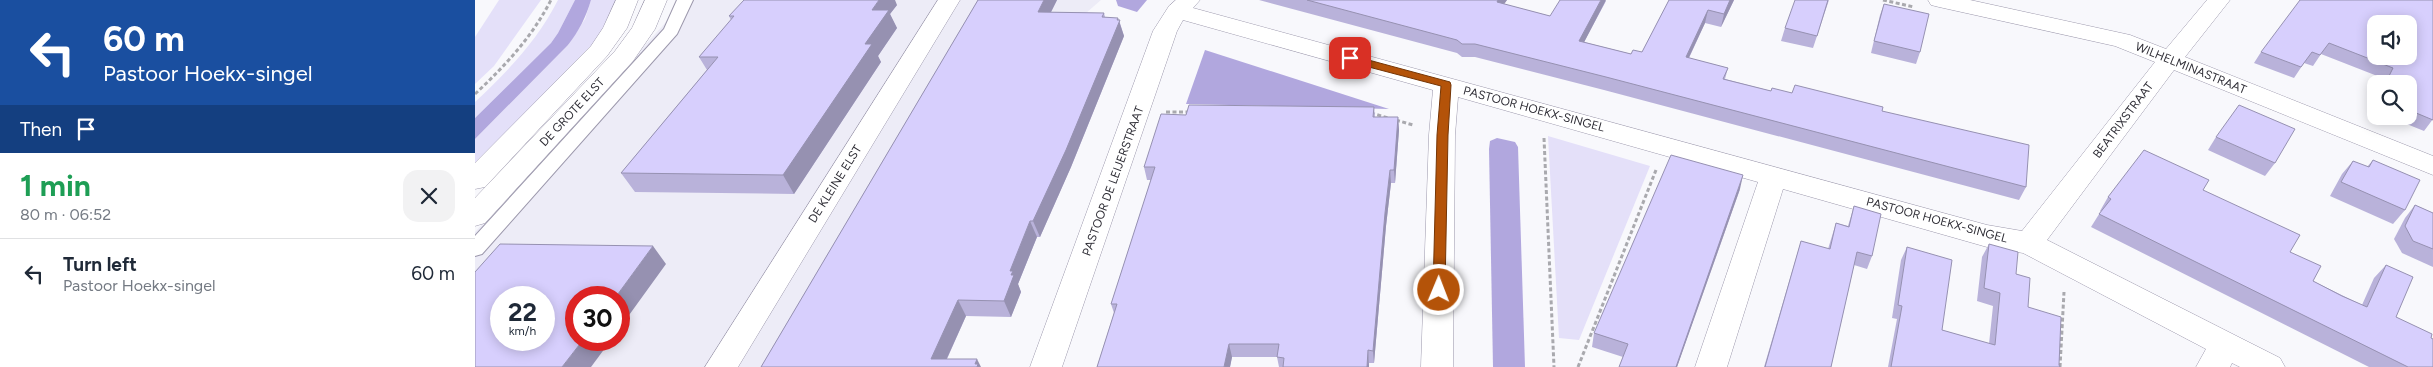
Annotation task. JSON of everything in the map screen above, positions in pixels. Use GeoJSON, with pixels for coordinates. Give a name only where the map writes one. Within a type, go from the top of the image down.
{"type":"FeatureCollection","features":[{"type":"Feature","properties":{"kind":"street","name":"DE GROTE ELST"},"geometry":{"type":"LineString","coordinates":[[475,180],[599,50],[615,28],[627,0]]}},
{"type":"Feature","properties":{"kind":"street","name":"DE GROTE ELST"},"geometry":{"type":"LineString","coordinates":[[475,216],[624,56],[643,29],[656,0]]}},
{"type":"Feature","properties":{"kind":"street","name":"DE KLEINE ELST"},"geometry":{"type":"LineString","coordinates":[[721,367],[949,0]]}},
{"type":"Feature","properties":{"kind":"street","name":"WILHELMINASTRAAT"},"geometry":{"type":"LineString","coordinates":[[1939,0],[2123,40],[2433,166]]}},
{"type":"Feature","properties":{"kind":"street","name":"BEATRIXSTRAAT"},"geometry":{"type":"LineString","coordinates":[[2029,243],[2170,59],[2219,0]]}},
{"type":"Feature","properties":{"kind":"street","name":"PASTOOR HOEKX-SINGEL"},"geometry":{"type":"LineString","coordinates":[[1183,6],[1446,85],[1987,236],[2029,243],[2220,356],[2269,367]]}},
{"type":"Feature","properties":{"kind":"street","name":"PASTOOR DE LEIJERSTRAAT"},"geometry":{"type":"LineString","coordinates":[[1046,367],[1138,112],[1165,31],[1183,6]]}},
{"type":"Feature","properties":{"kind":"street"},"geometry":{"type":"LineString","coordinates":[[1437,367],[1442,135],[1446,85]]}},
{"type":"Feature","properties":{"kind":"street"},"geometry":{"type":"LineString","coordinates":[[1711,367],[1774,176]]}},
{"type":"Feature","properties":{"kind":"lane"},"geometry":{"type":"LineString","coordinates":[[475,249],[671,31],[685,0]]}},
{"type":"Feature","properties":{"kind":"path"},"geometry":{"type":"LineString","coordinates":[[475,94],[510,62],[545,14],[551,0]]}},
{"type":"Feature","properties":{"kind":"path"},"geometry":{"type":"LineString","coordinates":[[1138,112],[1197,112]]}},
{"type":"Feature","properties":{"kind":"path"},"geometry":{"type":"LineString","coordinates":[[1365,113],[1375,113],[1442,135]]}},
{"type":"Feature","properties":{"kind":"path"},"geometry":{"type":"LineString","coordinates":[[1543,129],[1554,367]]}},
{"type":"Feature","properties":{"kind":"path"},"geometry":{"type":"LineString","coordinates":[[1578,367],[1657,168]]}},
{"type":"Feature","properties":{"kind":"path"},"geometry":{"type":"LineString","coordinates":[[2060,367],[2064,284]]}},
{"type":"Feature","properties":{"kind":"shaded area"},"geometry":{"type":"Polygon","coordinates":[[[499,0],[541,0],[494,66],[475,84],[475,37],[499,0]]]}},
{"type":"Feature","properties":{"kind":"shaded area"},"geometry":{"type":"Polygon","coordinates":[[[558,0],[575,0],[551,43],[475,118],[475,102],[521,55],[541,29],[558,0]]]}},
{"type":"Feature","properties":{"kind":"shaded area"},"geometry":{"type":"Polygon","coordinates":[[[575,0],[591,0],[582,24],[572,40],[475,139],[475,118],[551,43],[575,0]]]}},
{"type":"Feature","properties":{"kind":"shaded area"},"geometry":{"type":"Polygon","coordinates":[[[591,0],[619,0],[600,39],[475,170],[475,139],[568,45],[585,19],[591,0]]]}},
{"type":"Feature","properties":{"kind":"shaded area"},"geometry":{"type":"Polygon","coordinates":[[[686,0],[1101,0],[1078,20],[919,367],[475,367],[475,232],[686,0]]]}},
{"type":"Feature","properties":{"kind":"shaded area"},"geometry":{"type":"Polygon","coordinates":[[[1116,0],[1147,0],[1137,12],[1118,6],[1116,0]]]}},
{"type":"Feature","properties":{"kind":"shaded area"},"geometry":{"type":"Polygon","coordinates":[[[1205,50],[1389,109],[1186,104],[1205,50]]]}},
{"type":"Feature","properties":{"kind":"shaded area"},"geometry":{"type":"Polygon","coordinates":[[[1548,136],[1650,166],[1579,340],[1559,338],[1548,136]]]}},
{"type":"Feature","properties":{"kind":"shaded area"},"geometry":{"type":"Polygon","coordinates":[[[1497,138],[1515,142],[1518,147],[1525,367],[1493,367],[1489,149],[1490,141],[1497,138]]]}},
{"type":"Feature","properties":{"kind":"building"},"geometry":{"type":"Polygon","coordinates":[[[744,0],[879,0],[872,10],[889,10],[865,44],[872,44],[783,175],[621,173],[718,57],[699,57],[734,16],[729,16],[744,0]]]}},
{"type":"Feature","properties":{"kind":"building"},"geometry":{"type":"Polygon","coordinates":[[[978,0],[1044,0],[1038,12],[1104,13],[1102,17],[1118,18],[1117,20],[1120,20],[1066,150],[1033,221],[1030,221],[1010,271],[1013,271],[1011,275],[1014,275],[1004,301],[958,300],[931,359],[977,359],[975,364],[978,364],[977,367],[761,367],[978,0]]]}},
{"type":"Feature","properties":{"kind":"building"},"geometry":{"type":"Polygon","coordinates":[[[1307,0],[1498,0],[1497,2],[1550,16],[1560,0],[1601,0],[1579,41],[1631,54],[1633,50],[1642,52],[1669,0],[1730,0],[1724,14],[1708,10],[1686,57],[1728,68],[1723,79],[1771,91],[1772,88],[1792,93],[1795,85],[1883,107],[1882,111],[2029,145],[2026,187],[1606,77],[1475,44],[1462,44],[1457,40],[1307,0]]]}},
{"type":"Feature","properties":{"kind":"building"},"geometry":{"type":"Polygon","coordinates":[[[1795,0],[1828,0],[1817,36],[1785,28],[1795,0]]]}},
{"type":"Feature","properties":{"kind":"building"},"geometry":{"type":"Polygon","coordinates":[[[2300,0],[2433,0],[2433,120],[2417,113],[2417,75],[2390,75],[2393,68],[2385,65],[2417,65],[2417,15],[2367,15],[2367,58],[2329,43],[2320,55],[2312,52],[2301,67],[2261,52],[2300,0]]]}},
{"type":"Feature","properties":{"kind":"building"},"geometry":{"type":"Polygon","coordinates":[[[1884,4],[1929,14],[1920,52],[1874,41],[1884,4]]]}},
{"type":"Feature","properties":{"kind":"building"},"geometry":{"type":"Polygon","coordinates":[[[1189,105],[1374,107],[1373,117],[1398,117],[1394,170],[1390,170],[1385,213],[1373,351],[1368,350],[1367,367],[1283,367],[1284,358],[1277,357],[1279,344],[1229,344],[1224,367],[1097,367],[1117,304],[1111,304],[1155,167],[1144,167],[1161,114],[1186,115],[1189,105]]]}},
{"type":"Feature","properties":{"kind":"building"},"geometry":{"type":"Polygon","coordinates":[[[2239,105],[2295,129],[2275,163],[2216,137],[2239,105]]]}},
{"type":"Feature","properties":{"kind":"building"},"geometry":{"type":"Polygon","coordinates":[[[2144,150],[2209,180],[2203,190],[2300,235],[2290,252],[2321,266],[2313,281],[2342,296],[2367,307],[2386,265],[2413,277],[2396,317],[2432,334],[2433,367],[2408,367],[2099,214],[2111,199],[2108,197],[2144,150]]]}},
{"type":"Feature","properties":{"kind":"building"},"geometry":{"type":"Polygon","coordinates":[[[1671,155],[1743,175],[1676,367],[1619,367],[1628,344],[1594,333],[1671,155]]]}},
{"type":"Feature","properties":{"kind":"building"},"geometry":{"type":"Polygon","coordinates":[[[2373,160],[2420,180],[2405,210],[2341,182],[2353,161],[2369,167],[2373,160]]]}},
{"type":"Feature","properties":{"kind":"building"},"geometry":{"type":"Polygon","coordinates":[[[2415,205],[2433,213],[2433,249],[2413,241],[2405,226],[2415,205]]]}},
{"type":"Feature","properties":{"kind":"building"},"geometry":{"type":"Polygon","coordinates":[[[1854,206],[1881,214],[1872,256],[1857,252],[1831,367],[1765,367],[1801,241],[1830,249],[1836,223],[1849,227],[1854,206]]]}},
{"type":"Feature","properties":{"kind":"building"},"geometry":{"type":"Polygon","coordinates":[[[500,244],[653,246],[624,286],[565,286],[565,351],[574,351],[562,367],[475,367],[475,272],[500,244]]]}},
{"type":"Feature","properties":{"kind":"building"},"geometry":{"type":"Polygon","coordinates":[[[1989,244],[2018,252],[2016,274],[2030,278],[2028,307],[2061,317],[2060,367],[1891,367],[1902,306],[1898,305],[1907,247],[1952,260],[1942,330],[1995,345],[2000,293],[1984,288],[1989,244]]]}},
{"type":"Feature","properties":{"kind":"route"},"geometry":{"type":"LineString","coordinates":[[1350,58],[1446,85],[1442,135],[1439,290]]}}]}
